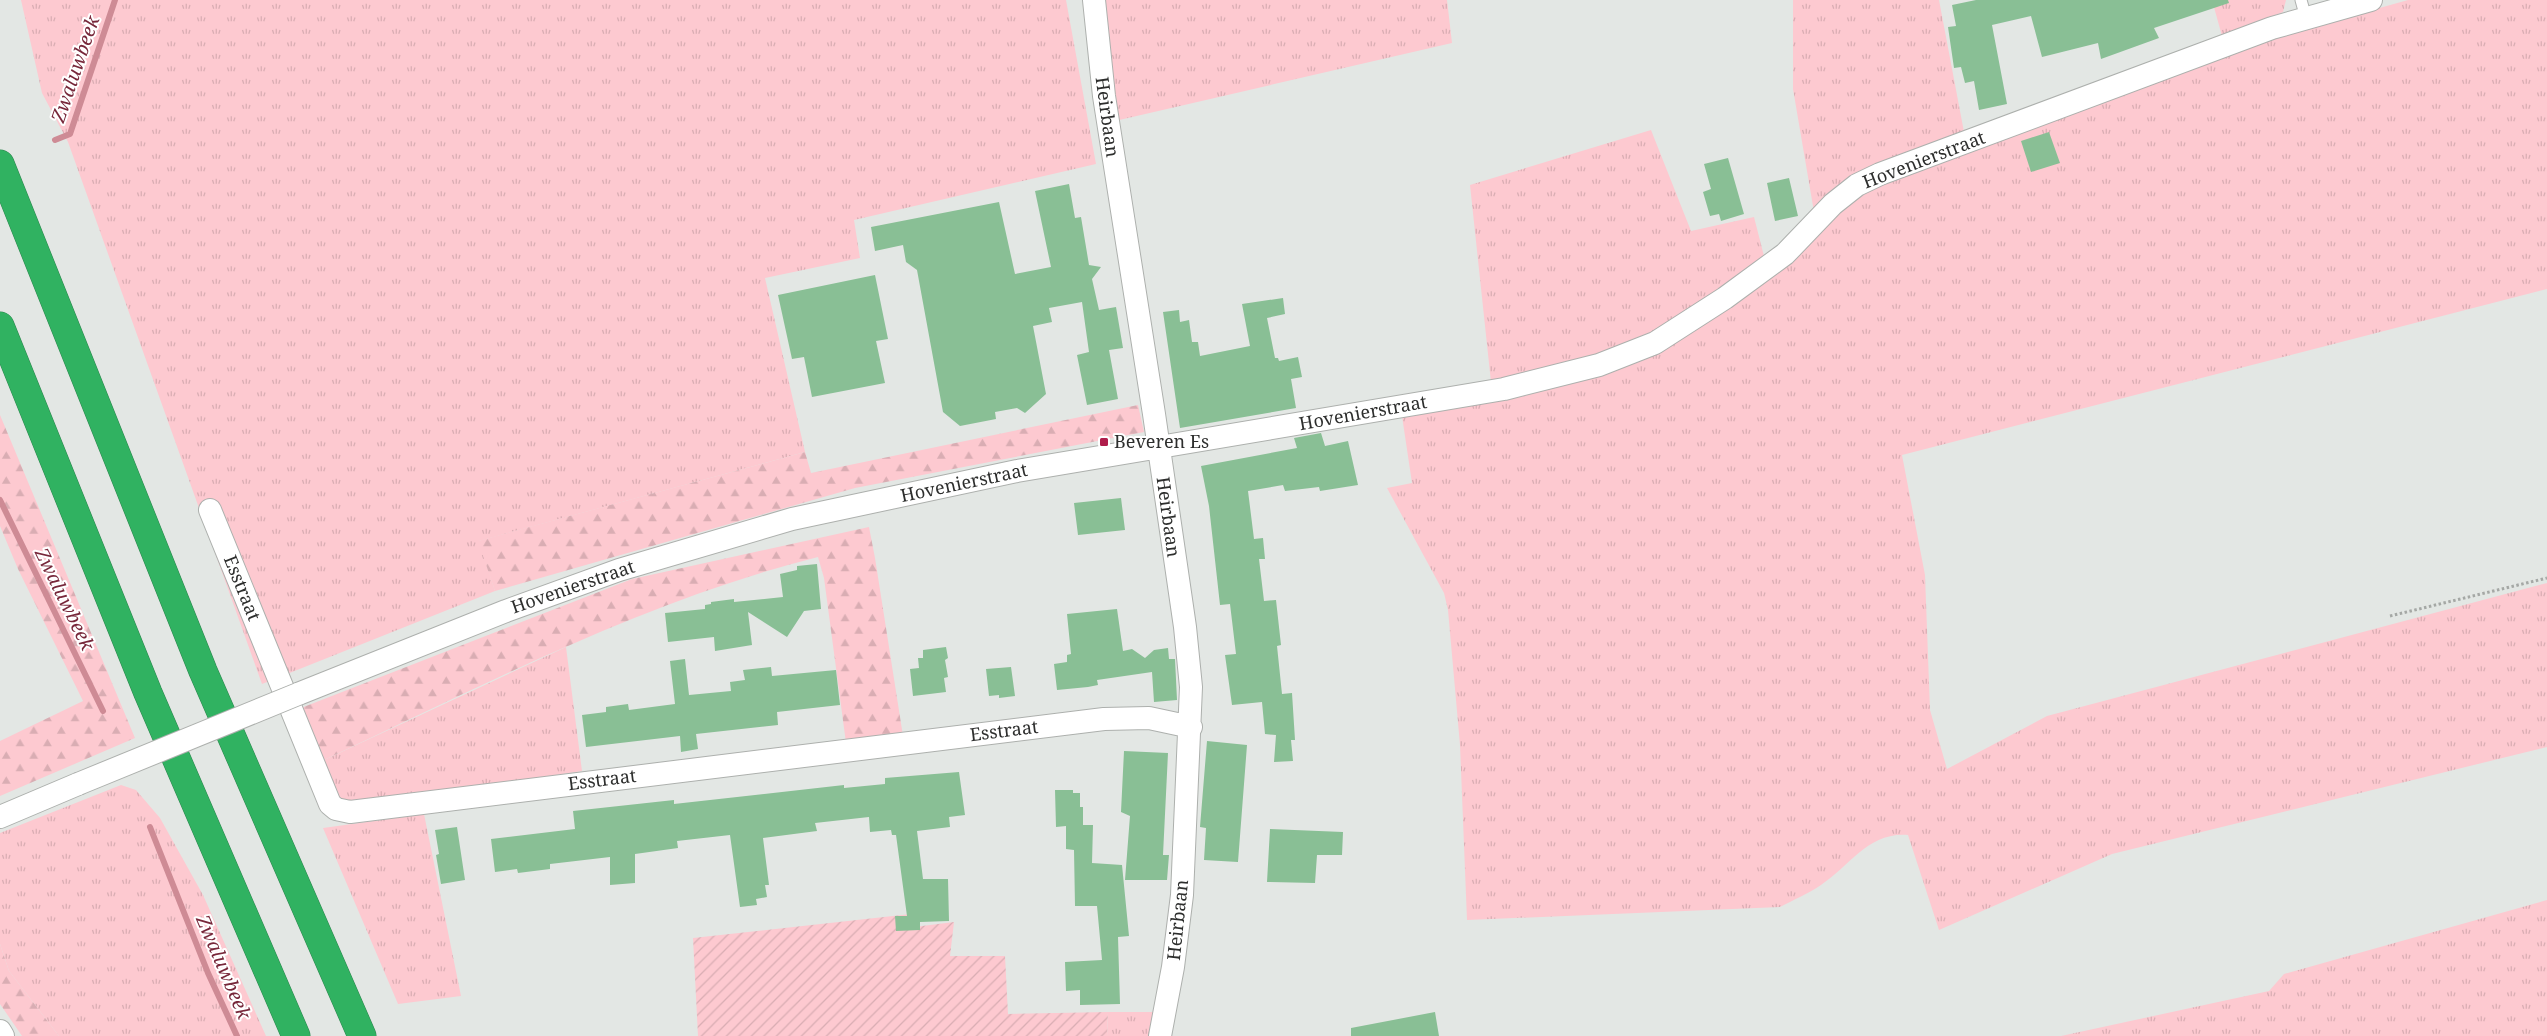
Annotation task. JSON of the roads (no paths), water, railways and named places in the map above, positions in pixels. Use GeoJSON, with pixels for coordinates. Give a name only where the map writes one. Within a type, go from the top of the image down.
{"type":"FeatureCollection","features":[{"type":"Feature","properties":{"kind":"highway"},"geometry":{"type":"LineString","coordinates":[[0,164],[203,671],[362,1036]]}},
{"type":"Feature","properties":{"kind":"highway"},"geometry":{"type":"LineString","coordinates":[[0,326],[148,693],[296,1036]]}},
{"type":"Feature","properties":{"kind":"street","name":"Heirbaan"},"geometry":{"type":"LineString","coordinates":[[1094,0],[1105,106],[1185,627],[1191,687],[1191,727],[1182,895],[1174,967],[1160,1036]]}},
{"type":"Feature","properties":{"kind":"street","name":"Hovenierstraat"},"geometry":{"type":"LineString","coordinates":[[0,818],[78,784],[506,611],[619,570],[792,519],[1017,471],[1504,389],[1599,366],[1655,342],[1725,298],[1785,254],[1833,204],[1857,185],[1890,170],[2304,9],[2371,0]]}},
{"type":"Feature","properties":{"kind":"street","name":"Esstraat"},"geometry":{"type":"LineString","coordinates":[[210,510],[330,804],[342,811],[350,812],[1104,719],[1149,718],[1191,727]]}},
{"type":"Feature","properties":{"kind":"street"},"geometry":{"type":"LineString","coordinates":[[0,1031],[3,1036]]}},
{"type":"Feature","properties":{"kind":"waterway","name":"Zwaluwbeek"},"geometry":{"type":"LineString","coordinates":[[55,140],[70,134],[115,0]]}},
{"type":"Feature","properties":{"kind":"waterway","name":"Zwaluwbeek"},"geometry":{"type":"LineString","coordinates":[[0,500],[103,711]]}},
{"type":"Feature","properties":{"kind":"waterway","name":"Zwaluwbeek"},"geometry":{"type":"LineString","coordinates":[[150,827],[208,973],[237,1036]]}},
{"type":"Feature","properties":{"kind":"place","name":"Beveren Es"},"geometry":{"type":"Point","coordinates":[1104,442]}}]}
